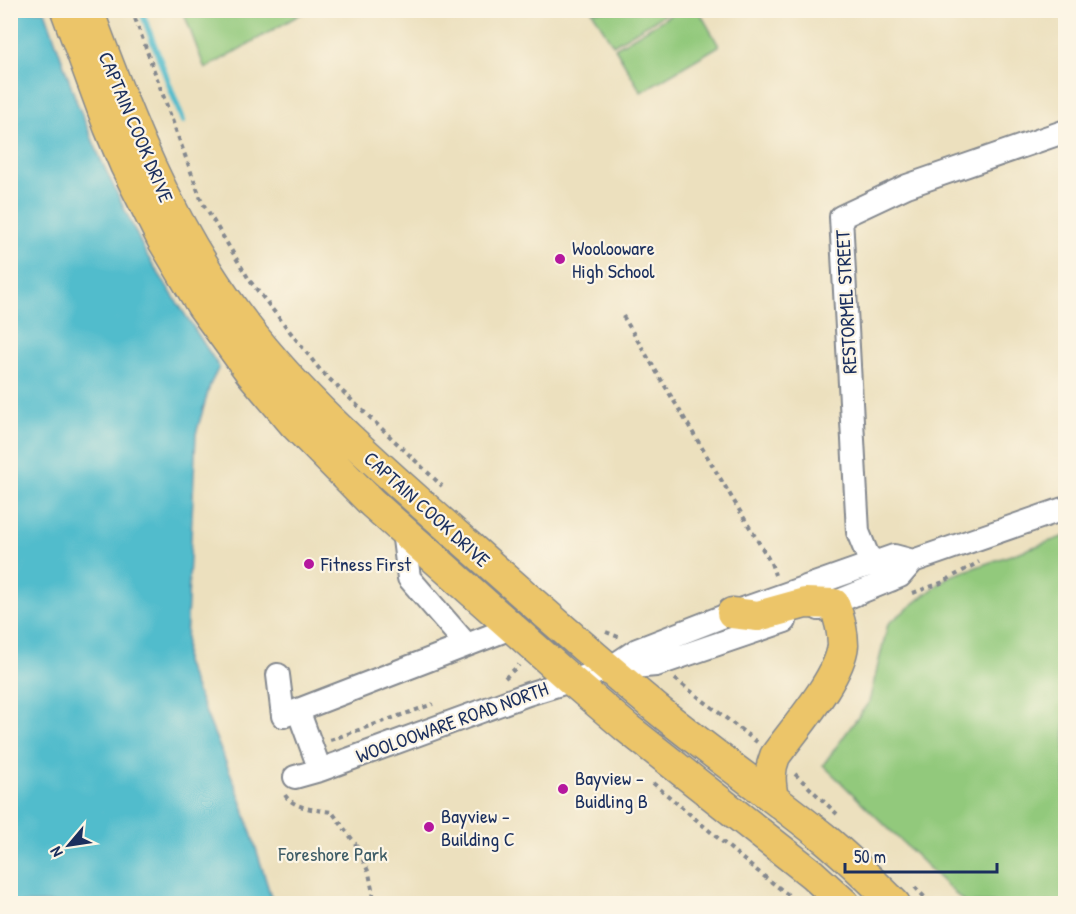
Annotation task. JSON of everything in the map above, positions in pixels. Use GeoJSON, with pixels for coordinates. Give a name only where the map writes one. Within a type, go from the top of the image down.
{"type":"FeatureCollection","features":[{"type":"Feature","properties":{"kind":"main road","name":"CAPTAIN COOK DRIVE"},"geometry":{"type":"LineString","coordinates":[[66,10],[125,165],[162,239],[202,306],[250,372],[294,424],[350,482],[511,628],[627,728],[812,874],[845,903]]}},
{"type":"Feature","properties":{"kind":"main road","name":"CAPTAIN COOK DRIVE"},"geometry":{"type":"LineString","coordinates":[[88,10],[121,101],[162,191],[192,247],[252,334],[290,380],[318,410],[609,669],[824,838],[895,903]]}},
{"type":"Feature","properties":{"kind":"main road"},"geometry":{"type":"LineString","coordinates":[[732,613],[758,616],[805,603],[834,604],[841,624],[843,645],[831,678],[775,756],[770,769],[773,798]]}},
{"type":"Feature","properties":{"kind":"street","name":"RESTORMEL STREET"},"geometry":{"type":"LineString","coordinates":[[891,580],[863,548],[858,532],[842,217],[907,186],[1065,131]]}},
{"type":"Feature","properties":{"kind":"street","name":"WOOLOOWARE ROAD NORTH"},"geometry":{"type":"LineString","coordinates":[[288,782],[518,697],[609,669],[656,665],[834,604],[900,576],[913,561],[1065,508]]}},
{"type":"Feature","properties":{"kind":"street"},"geometry":{"type":"LineString","coordinates":[[403,531],[409,578],[466,644]]}},
{"type":"Feature","properties":{"kind":"street","name":"WOOLOOWARE ROAD NORTH"},"geometry":{"type":"LineString","coordinates":[[609,669],[637,650],[732,613],[894,556],[913,561]]}},
{"type":"Feature","properties":{"kind":"street"},"geometry":{"type":"LineString","coordinates":[[278,675],[283,716],[511,628]]}},
{"type":"Feature","properties":{"kind":"street"},"geometry":{"type":"LineString","coordinates":[[298,710],[320,770]]}},
{"type":"Feature","properties":{"kind":"path"},"geometry":{"type":"LineString","coordinates":[[132,10],[202,202],[250,280],[321,370],[446,490]]}},
{"type":"Feature","properties":{"kind":"path"},"geometry":{"type":"LineString","coordinates":[[623,316],[771,563],[776,578]]}},
{"type":"Feature","properties":{"kind":"path"},"geometry":{"type":"LineString","coordinates":[[910,594],[941,583],[980,561]]}},
{"type":"Feature","properties":{"kind":"path"},"geometry":{"type":"LineString","coordinates":[[577,640],[599,630],[618,636]]}},
{"type":"Feature","properties":{"kind":"path"},"geometry":{"type":"LineString","coordinates":[[497,681],[508,677],[516,667],[544,655]]}},
{"type":"Feature","properties":{"kind":"path"},"geometry":{"type":"LineString","coordinates":[[676,680],[775,756]]}},
{"type":"Feature","properties":{"kind":"path"},"geometry":{"type":"LineString","coordinates":[[311,746],[442,701]]}},
{"type":"Feature","properties":{"kind":"path"},"geometry":{"type":"LineString","coordinates":[[647,777],[751,866],[800,903]]}},
{"type":"Feature","properties":{"kind":"path"},"geometry":{"type":"LineString","coordinates":[[288,782],[288,800],[304,808],[332,812],[355,843],[369,873],[375,903]]}},
{"type":"Feature","properties":{"kind":"green space"},"geometry":{"type":"Polygon","coordinates":[[[679,10],[699,11],[719,46],[641,92],[615,48],[679,10]]]}},
{"type":"Feature","properties":{"kind":"green space"},"geometry":{"type":"Polygon","coordinates":[[[183,11],[306,11],[205,69],[183,11]]]}},
{"type":"Feature","properties":{"kind":"green space"},"geometry":{"type":"Polygon","coordinates":[[[592,11],[670,11],[613,45],[592,11]]]}},
{"type":"Feature","properties":{"kind":"green space"},"geometry":{"type":"Polygon","coordinates":[[[1065,536],[1065,903],[965,903],[823,765],[869,702],[888,624],[948,577],[1065,536]]]}},
{"type":"Feature","properties":{"kind":"water"},"geometry":{"type":"Polygon","coordinates":[[[10,11],[45,11],[77,103],[101,160],[146,254],[219,367],[210,385],[196,434],[185,662],[240,797],[273,903],[11,903],[10,11]]]}},
{"type":"Feature","properties":{"kind":"waterway"},"geometry":{"type":"LineString","coordinates":[[141,10],[183,121]]}},
{"type":"Feature","properties":{"kind":"place","name":"Woolooware High School"},"geometry":{"type":"Point","coordinates":[560,259]}},
{"type":"Feature","properties":{"kind":"place","name":"Fitness First"},"geometry":{"type":"Point","coordinates":[309,564]}},
{"type":"Feature","properties":{"kind":"place","name":"Bayview - Buidling B"},"geometry":{"type":"Point","coordinates":[563,789]}},
{"type":"Feature","properties":{"kind":"place","name":"Bayview - Building C"},"geometry":{"type":"Point","coordinates":[429,827]}},
{"type":"Feature","properties":{"kind":"park label","name":"Foreshore Park"},"geometry":{"type":"Point","coordinates":[333,854]}}]}
